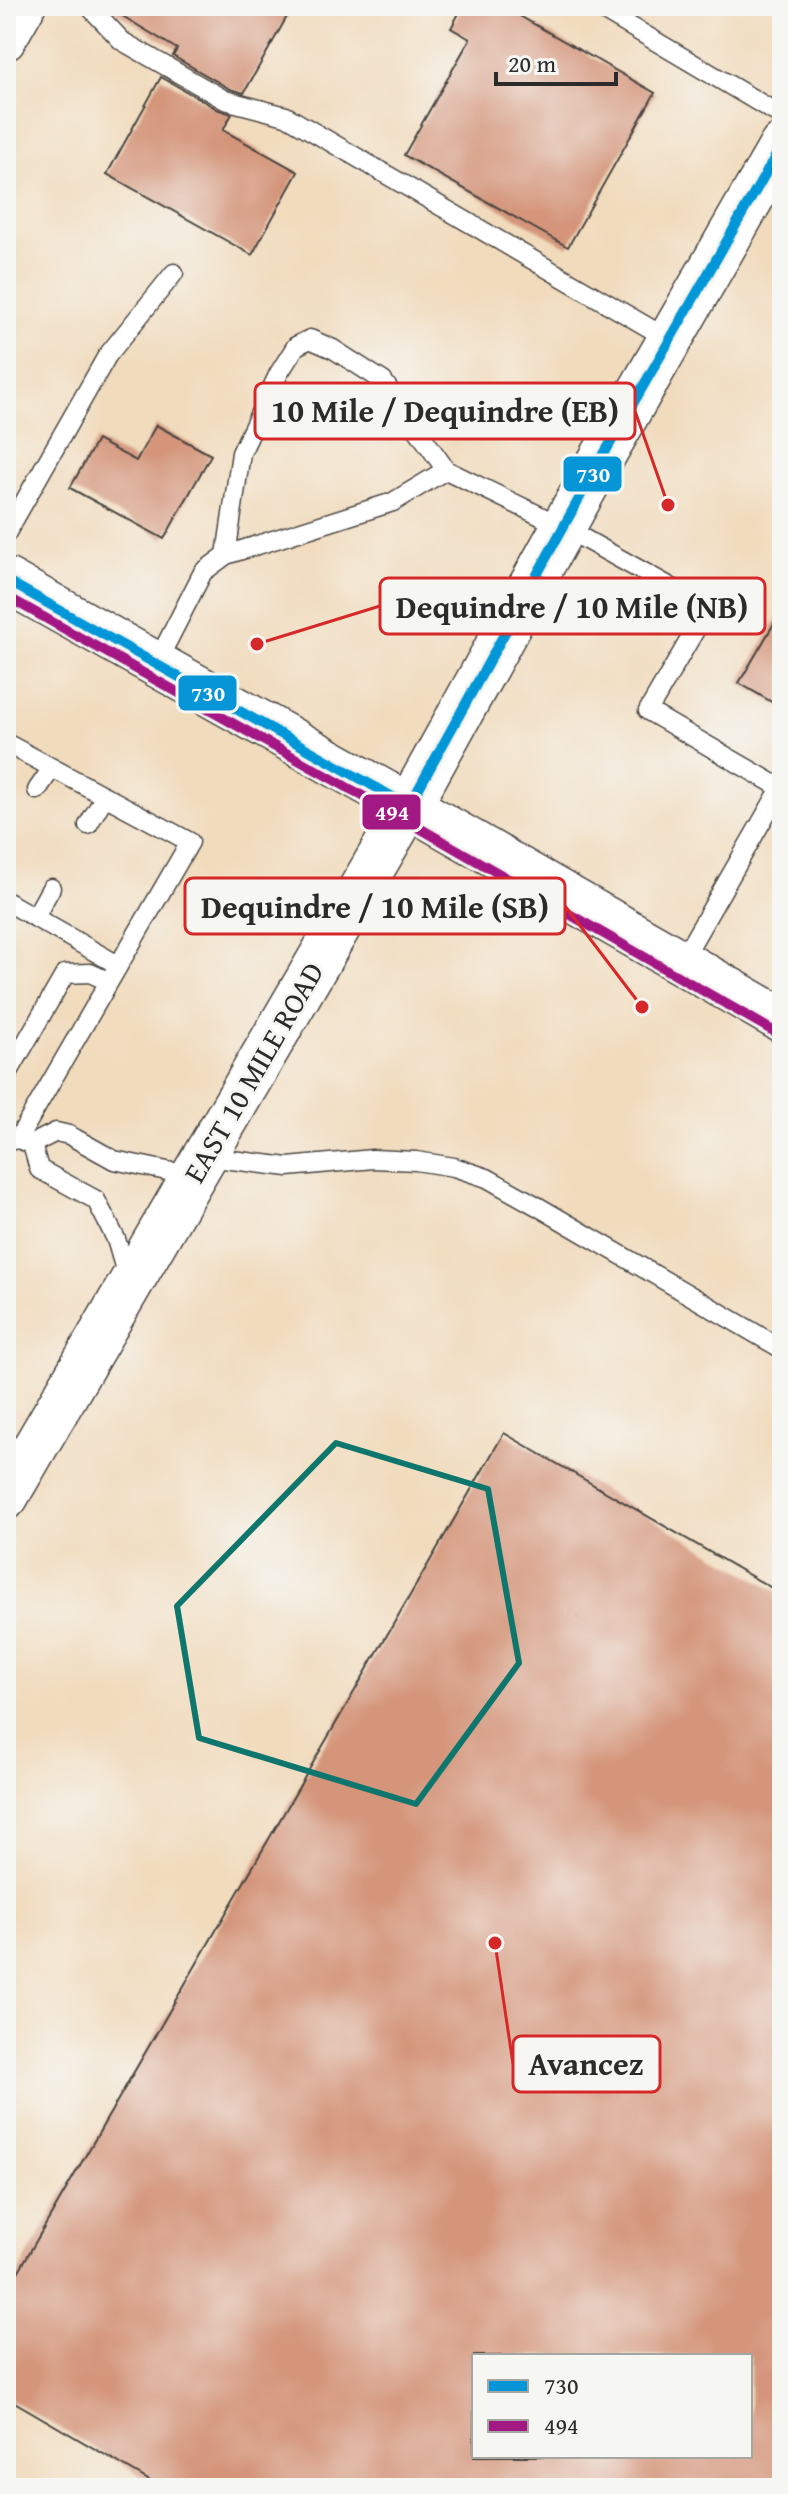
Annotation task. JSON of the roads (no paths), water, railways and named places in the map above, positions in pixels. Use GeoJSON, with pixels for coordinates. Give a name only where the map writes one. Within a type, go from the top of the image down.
{"type":"FeatureCollection","features":[{"type":"Feature","properties":{"kind":"main road","name":"EAST 10 MILE ROAD"},"geometry":{"type":"LineString","coordinates":[[13,1470],[129,1285],[409,806],[563,527],[782,145]]}},
{"type":"Feature","properties":{"kind":"main road"},"geometry":{"type":"LineString","coordinates":[[6,580],[782,1020]]}},
{"type":"Feature","properties":{"kind":"street"},"geometry":{"type":"LineString","coordinates":[[6,41],[26,6]]}},
{"type":"Feature","properties":{"kind":"lane"},"geometry":{"type":"LineString","coordinates":[[89,6],[122,41],[173,71],[225,100],[286,116],[670,340]]}},
{"type":"Feature","properties":{"kind":"lane"},"geometry":{"type":"LineString","coordinates":[[606,8],[782,116]]}},
{"type":"Feature","properties":{"kind":"lane"},"geometry":{"type":"LineString","coordinates":[[6,534],[107,356],[174,273]]}},
{"type":"Feature","properties":{"kind":"lane"},"geometry":{"type":"LineString","coordinates":[[226,555],[241,453],[279,373],[296,346],[310,339],[333,349],[383,381],[446,470],[563,527],[708,608],[648,711],[781,788],[681,962]]}},
{"type":"Feature","properties":{"kind":"lane"},"geometry":{"type":"LineString","coordinates":[[156,664],[203,572],[226,555],[393,502],[446,470]]}},
{"type":"Feature","properties":{"kind":"lane"},"geometry":{"type":"LineString","coordinates":[[6,743],[190,842],[19,1141]]}},
{"type":"Feature","properties":{"kind":"lane"},"geometry":{"type":"LineString","coordinates":[[37,790],[52,768]]}},
{"type":"Feature","properties":{"kind":"lane"},"geometry":{"type":"LineString","coordinates":[[88,825],[105,796]]}},
{"type":"Feature","properties":{"kind":"lane"},"geometry":{"type":"LineString","coordinates":[[35,917],[51,888]]}},
{"type":"Feature","properties":{"kind":"lane"},"geometry":{"type":"LineString","coordinates":[[6,901],[35,917],[113,973]]}},
{"type":"Feature","properties":{"kind":"lane"},"geometry":{"type":"LineString","coordinates":[[6,1077],[65,974],[113,973]]}},
{"type":"Feature","properties":{"kind":"lane"},"geometry":{"type":"LineString","coordinates":[[19,1141],[56,1132],[69,1135],[114,1160],[172,1172],[200,1164],[288,1167],[373,1159],[454,1167],[487,1178],[782,1349]]}},
{"type":"Feature","properties":{"kind":"lane"},"geometry":{"type":"LineString","coordinates":[[19,1141],[39,1169],[96,1200],[116,1239],[129,1285]]}},
{"type":"Feature","properties":{"kind":"place","name":"10 Mile / Dequindre (EB)"},"geometry":{"type":"Point","coordinates":[668,505]}},
{"type":"Feature","properties":{"kind":"place","name":"Dequindre / 10 Mile (NB)"},"geometry":{"type":"Point","coordinates":[257,644]}},
{"type":"Feature","properties":{"kind":"place","name":"Dequindre / 10 Mile (SB)"},"geometry":{"type":"Point","coordinates":[642,1007]}},
{"type":"Feature","properties":{"kind":"place","name":"Avancez"},"geometry":{"type":"Point","coordinates":[495,1943]}}]}
